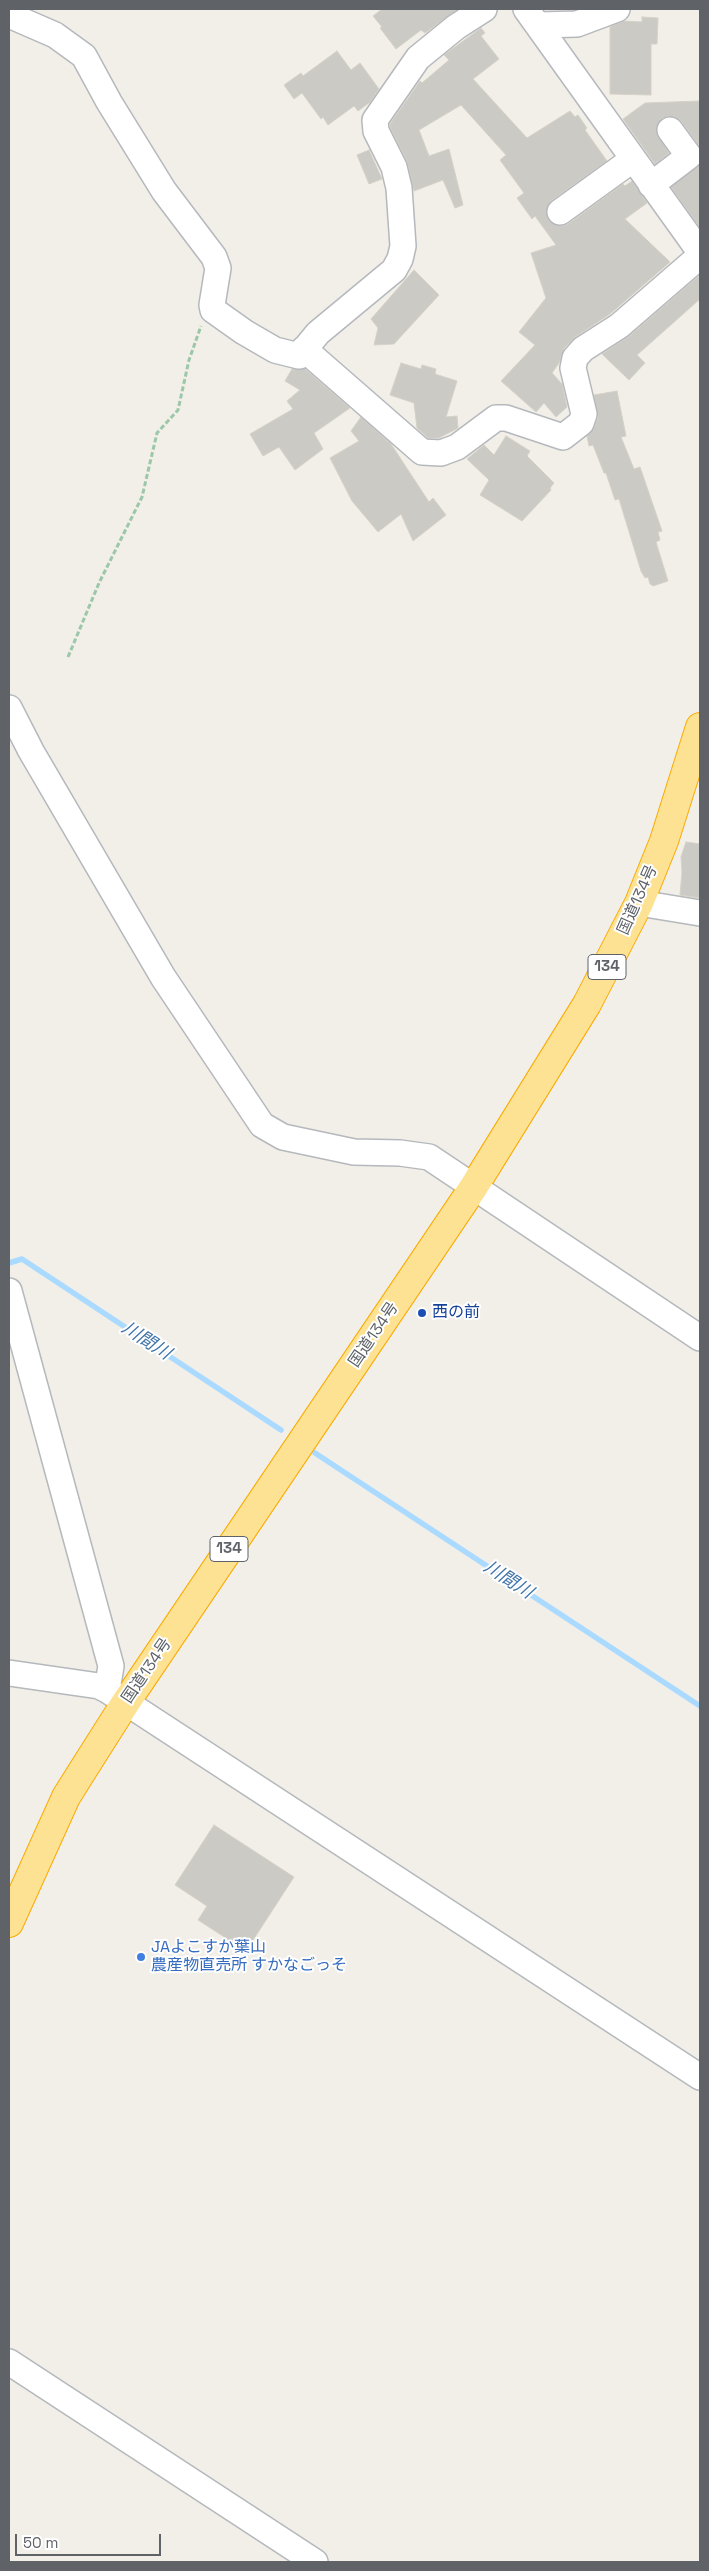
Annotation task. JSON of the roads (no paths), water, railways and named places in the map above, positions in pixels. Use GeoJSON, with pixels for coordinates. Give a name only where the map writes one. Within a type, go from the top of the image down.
{"type":"FeatureCollection","features":[{"type":"Feature","properties":{"kind":"highway","name":"国道134号"},"geometry":{"type":"LineString","coordinates":[[9,1923],[66,1797],[116,1696],[472,1188],[587,1004],[639,903],[664,842],[700,727]]}},
{"type":"Feature","properties":{"kind":"street"},"geometry":{"type":"LineString","coordinates":[[9,16],[55,35],[84,56],[109,102],[164,191],[214,257],[218,268],[212,305],[213,310],[244,332],[276,350],[299,356],[318,333],[394,270],[400,259],[403,246],[399,188],[394,168],[376,131],[375,120],[418,58],[456,27],[484,9]]}},
{"type":"Feature","properties":{"kind":"street"},"geometry":{"type":"LineString","coordinates":[[533,17],[578,24],[618,9]]}},
{"type":"Feature","properties":{"kind":"street"},"geometry":{"type":"LineString","coordinates":[[533,17],[632,160],[700,252]]}},
{"type":"Feature","properties":{"kind":"street"},"geometry":{"type":"LineString","coordinates":[[651,185],[689,156],[670,130]]}},
{"type":"Feature","properties":{"kind":"street"},"geometry":{"type":"LineString","coordinates":[[560,212],[632,160]]}},
{"type":"Feature","properties":{"kind":"street"},"geometry":{"type":"LineString","coordinates":[[304,349],[422,452],[440,453],[457,447],[496,418],[506,418],[563,437],[581,423],[584,414],[573,368],[576,358],[583,349],[619,326],[700,256]]}},
{"type":"Feature","properties":{"kind":"street"},"geometry":{"type":"LineString","coordinates":[[9,708],[31,751],[163,977],[262,1125],[283,1136],[354,1152],[400,1153],[429,1157],[450,1169],[472,1188],[700,1338]]}},
{"type":"Feature","properties":{"kind":"street"},"geometry":{"type":"LineString","coordinates":[[639,903],[700,912]]}},
{"type":"Feature","properties":{"kind":"street"},"geometry":{"type":"LineString","coordinates":[[9,1291],[111,1666],[116,1696]]}},
{"type":"Feature","properties":{"kind":"street"},"geometry":{"type":"LineString","coordinates":[[9,1673],[99,1686],[700,2077]]}},
{"type":"Feature","properties":{"kind":"street"},"geometry":{"type":"LineString","coordinates":[[9,2362],[315,2562]]}},
{"type":"Feature","properties":{"kind":"waterway","name":"川間川"},"geometry":{"type":"LineString","coordinates":[[9,1263],[22,1259],[281,1430]]}},
{"type":"Feature","properties":{"kind":"waterway","name":"川間川"},"geometry":{"type":"LineString","coordinates":[[315,1453],[700,1706]]}},
{"type":"Feature","properties":{"kind":"place","name":"西の前"},"geometry":{"type":"Point","coordinates":[422,1313]}},
{"type":"Feature","properties":{"kind":"place","name":"JAよこすか葉山 農産物直売所 すかなごっそ"},"geometry":{"type":"Point","coordinates":[141,1957]}}]}
